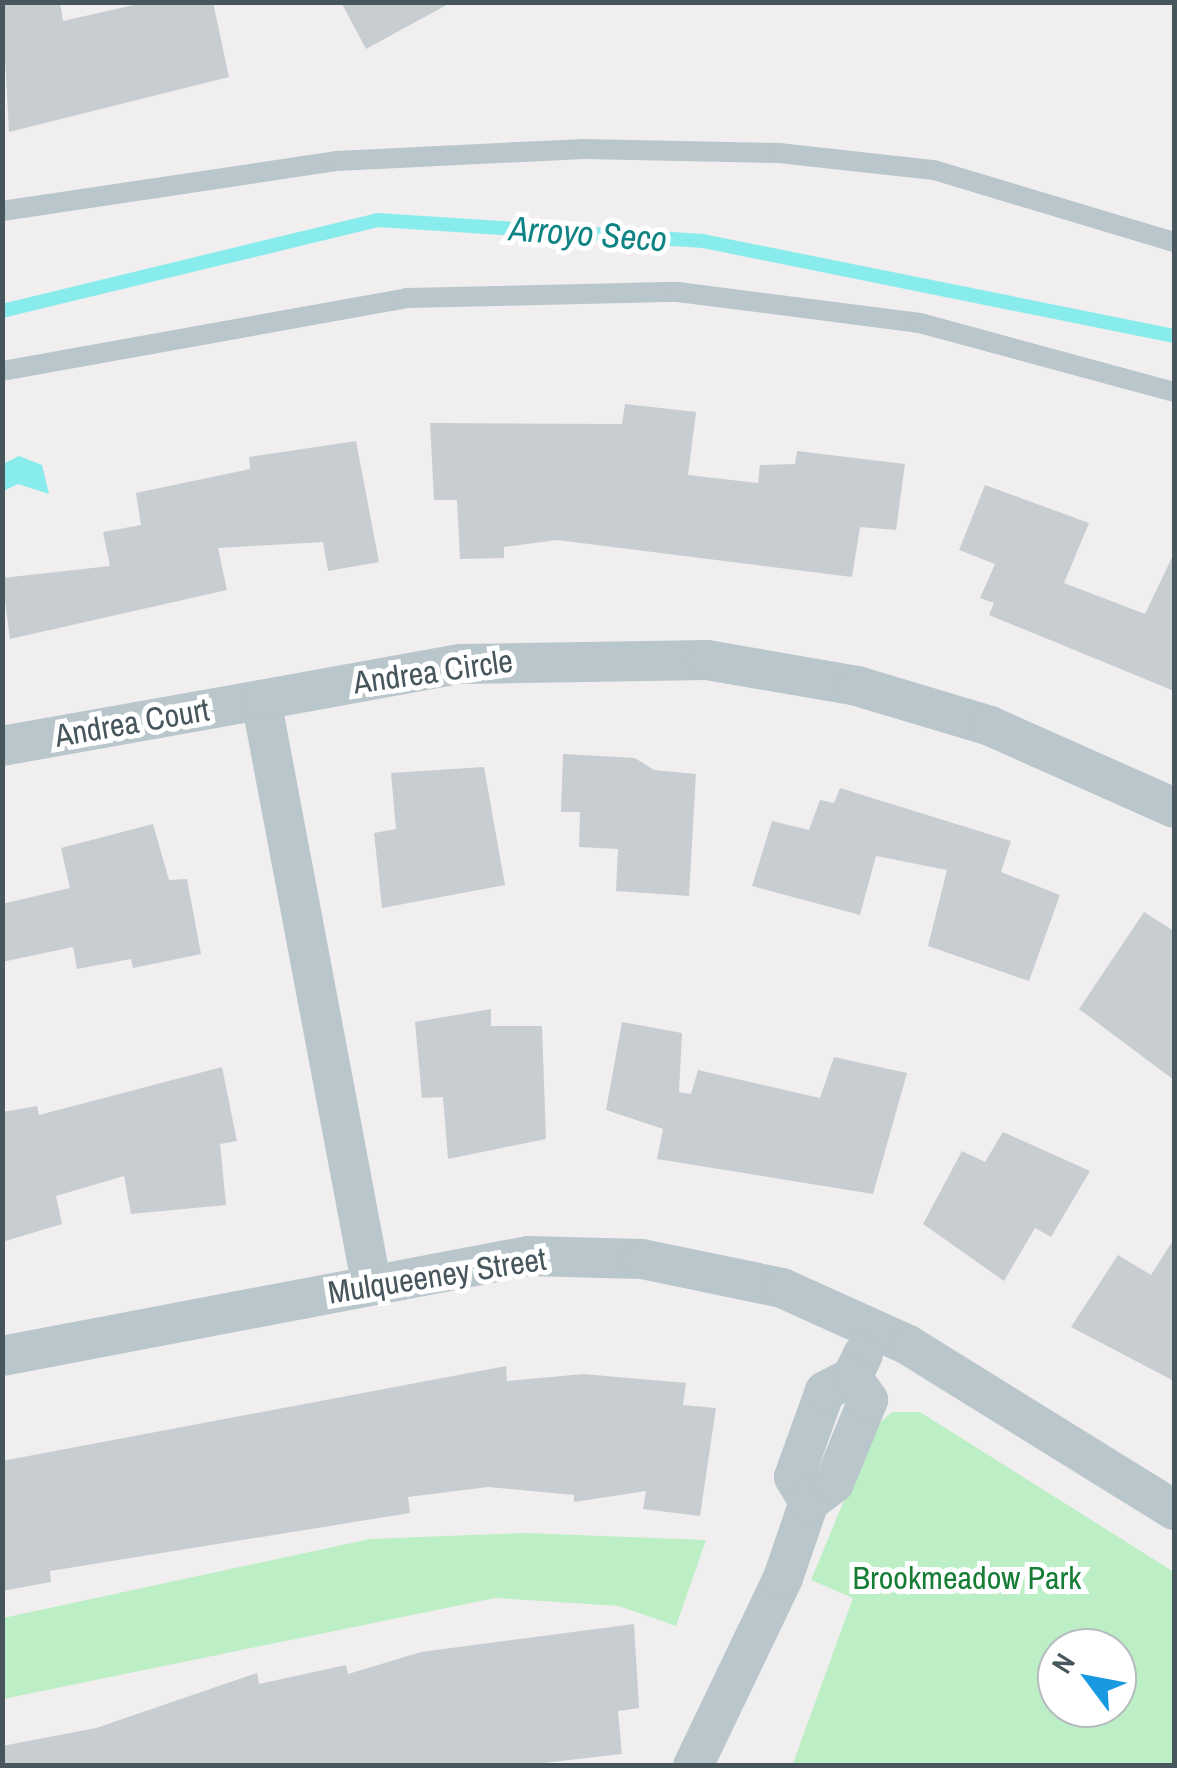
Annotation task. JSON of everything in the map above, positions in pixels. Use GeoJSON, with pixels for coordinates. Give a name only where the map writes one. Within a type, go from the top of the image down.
{"type":"FeatureCollection","features":[{"type":"Feature","properties":{"kind":"street","name":"Andrea Circle"},"geometry":{"type":"LineString","coordinates":[[260,700],[460,664],[707,660],[857,686],[990,726],[1174,808]]}},
{"type":"Feature","properties":{"kind":"street","name":"Andrea Court"},"geometry":{"type":"LineString","coordinates":[[2,746],[260,700]]}},
{"type":"Feature","properties":{"kind":"street"},"geometry":{"type":"LineString","coordinates":[[260,700],[372,1282]]}},
{"type":"Feature","properties":{"kind":"street","name":"Mulqueeney Street"},"geometry":{"type":"LineString","coordinates":[[2,1356],[372,1282],[528,1256],[642,1259],[782,1288],[876,1330],[1174,1510]]}},
{"type":"Feature","properties":{"kind":"street"},"geometry":{"type":"LineString","coordinates":[[693,1766],[783,1578],[809,1502],[794,1476],[825,1391],[852,1377],[876,1330]]}},
{"type":"Feature","properties":{"kind":"lane"},"geometry":{"type":"LineString","coordinates":[[2,211],[337,161],[584,149],[779,153],[934,170],[1174,242]]}},
{"type":"Feature","properties":{"kind":"lane"},"geometry":{"type":"LineString","coordinates":[[2,371],[406,298],[678,292],[920,323],[1174,392]]}},
{"type":"Feature","properties":{"kind":"green space","name":"Brookmeadow Park"},"geometry":{"type":"Polygon","coordinates":[[[892,1412],[920,1412],[1174,1572],[1174,1765],[792,1766],[853,1598],[811,1580],[874,1428],[892,1412]]]}},
{"type":"Feature","properties":{"kind":"green space"},"geometry":{"type":"Polygon","coordinates":[[[525,1533],[706,1540],[676,1626],[619,1606],[495,1598],[3,1699],[3,1618],[370,1539],[525,1533]]]}},
{"type":"Feature","properties":{"kind":"water"},"geometry":{"type":"Polygon","coordinates":[[[19,456],[42,465],[49,494],[18,484],[3,491],[3,464],[19,456]]]}},
{"type":"Feature","properties":{"kind":"building"},"geometry":{"type":"Polygon","coordinates":[[[2,2],[60,2],[63,21],[147,2],[213,2],[229,77],[9,132],[2,2]]]}},
{"type":"Feature","properties":{"kind":"building"},"geometry":{"type":"Polygon","coordinates":[[[341,2],[452,2],[366,49],[341,2]]]}},
{"type":"Feature","properties":{"kind":"building"},"geometry":{"type":"Polygon","coordinates":[[[625,404],[696,412],[688,475],[758,483],[760,465],[795,464],[797,451],[905,464],[896,530],[860,527],[852,577],[557,540],[504,547],[504,558],[460,559],[457,500],[434,500],[430,423],[622,424],[625,404]]]}},
{"type":"Feature","properties":{"kind":"building"},"geometry":{"type":"Polygon","coordinates":[[[356,441],[379,562],[328,571],[323,542],[218,548],[227,590],[10,639],[2,578],[110,566],[103,532],[141,525],[136,493],[250,469],[249,457],[356,441]]]}},
{"type":"Feature","properties":{"kind":"building"},"geometry":{"type":"Polygon","coordinates":[[[985,485],[1089,523],[1064,583],[1145,614],[1174,553],[1174,691],[989,615],[994,603],[980,598],[995,564],[959,550],[985,485]]]}},
{"type":"Feature","properties":{"kind":"building"},"geometry":{"type":"Polygon","coordinates":[[[563,754],[635,758],[654,770],[696,774],[689,896],[616,891],[618,849],[579,847],[580,812],[561,812],[563,754]]]}},
{"type":"Feature","properties":{"kind":"building"},"geometry":{"type":"Polygon","coordinates":[[[484,767],[505,885],[382,908],[374,833],[396,829],[391,773],[484,767]]]}},
{"type":"Feature","properties":{"kind":"building"},"geometry":{"type":"Polygon","coordinates":[[[840,788],[1011,841],[1001,872],[1060,895],[1029,981],[928,946],[947,870],[876,856],[860,915],[752,886],[772,821],[809,830],[820,800],[834,803],[840,788]]]}},
{"type":"Feature","properties":{"kind":"building"},"geometry":{"type":"Polygon","coordinates":[[[153,824],[169,880],[187,879],[201,954],[133,968],[131,959],[77,969],[73,947],[2,962],[2,904],[70,888],[61,848],[153,824]]]}},
{"type":"Feature","properties":{"kind":"building"},"geometry":{"type":"Polygon","coordinates":[[[1144,912],[1174,931],[1174,1080],[1079,1009],[1144,912]]]}},
{"type":"Feature","properties":{"kind":"building"},"geometry":{"type":"Polygon","coordinates":[[[491,1009],[491,1026],[542,1026],[546,1139],[448,1159],[443,1097],[422,1098],[415,1022],[491,1009]]]}},
{"type":"Feature","properties":{"kind":"building"},"geometry":{"type":"Polygon","coordinates":[[[622,1022],[682,1033],[679,1092],[691,1094],[698,1070],[820,1098],[834,1057],[907,1073],[873,1194],[657,1159],[663,1129],[606,1110],[622,1022]]]}},
{"type":"Feature","properties":{"kind":"building"},"geometry":{"type":"Polygon","coordinates":[[[222,1067],[237,1141],[220,1144],[226,1205],[131,1214],[124,1176],[56,1196],[62,1224],[2,1242],[2,1112],[37,1106],[39,1115],[222,1067]]]}},
{"type":"Feature","properties":{"kind":"building"},"geometry":{"type":"Polygon","coordinates":[[[1003,1132],[1090,1171],[1051,1237],[1035,1228],[1004,1281],[923,1224],[962,1151],[985,1162],[1003,1132]]]}},
{"type":"Feature","properties":{"kind":"building"},"geometry":{"type":"Polygon","coordinates":[[[1174,1239],[1174,1381],[1071,1327],[1118,1255],[1151,1275],[1174,1239]]]}},
{"type":"Feature","properties":{"kind":"building"},"geometry":{"type":"Polygon","coordinates":[[[506,1366],[507,1381],[583,1374],[686,1383],[683,1405],[716,1408],[700,1516],[643,1509],[646,1491],[574,1502],[574,1495],[488,1487],[408,1497],[410,1513],[50,1571],[51,1582],[2,1591],[2,1461],[506,1366]]]}},
{"type":"Feature","properties":{"kind":"building"},"geometry":{"type":"Polygon","coordinates":[[[634,1624],[639,1708],[618,1711],[622,1754],[517,1766],[2,1766],[2,1746],[96,1728],[257,1673],[259,1684],[346,1665],[348,1674],[421,1652],[634,1624]]]}},
{"type":"Feature","properties":{"kind":"waterway","name":"Arroyo Seco"},"geometry":{"type":"LineString","coordinates":[[2,311],[377,220],[703,241],[1174,336]]}}]}
